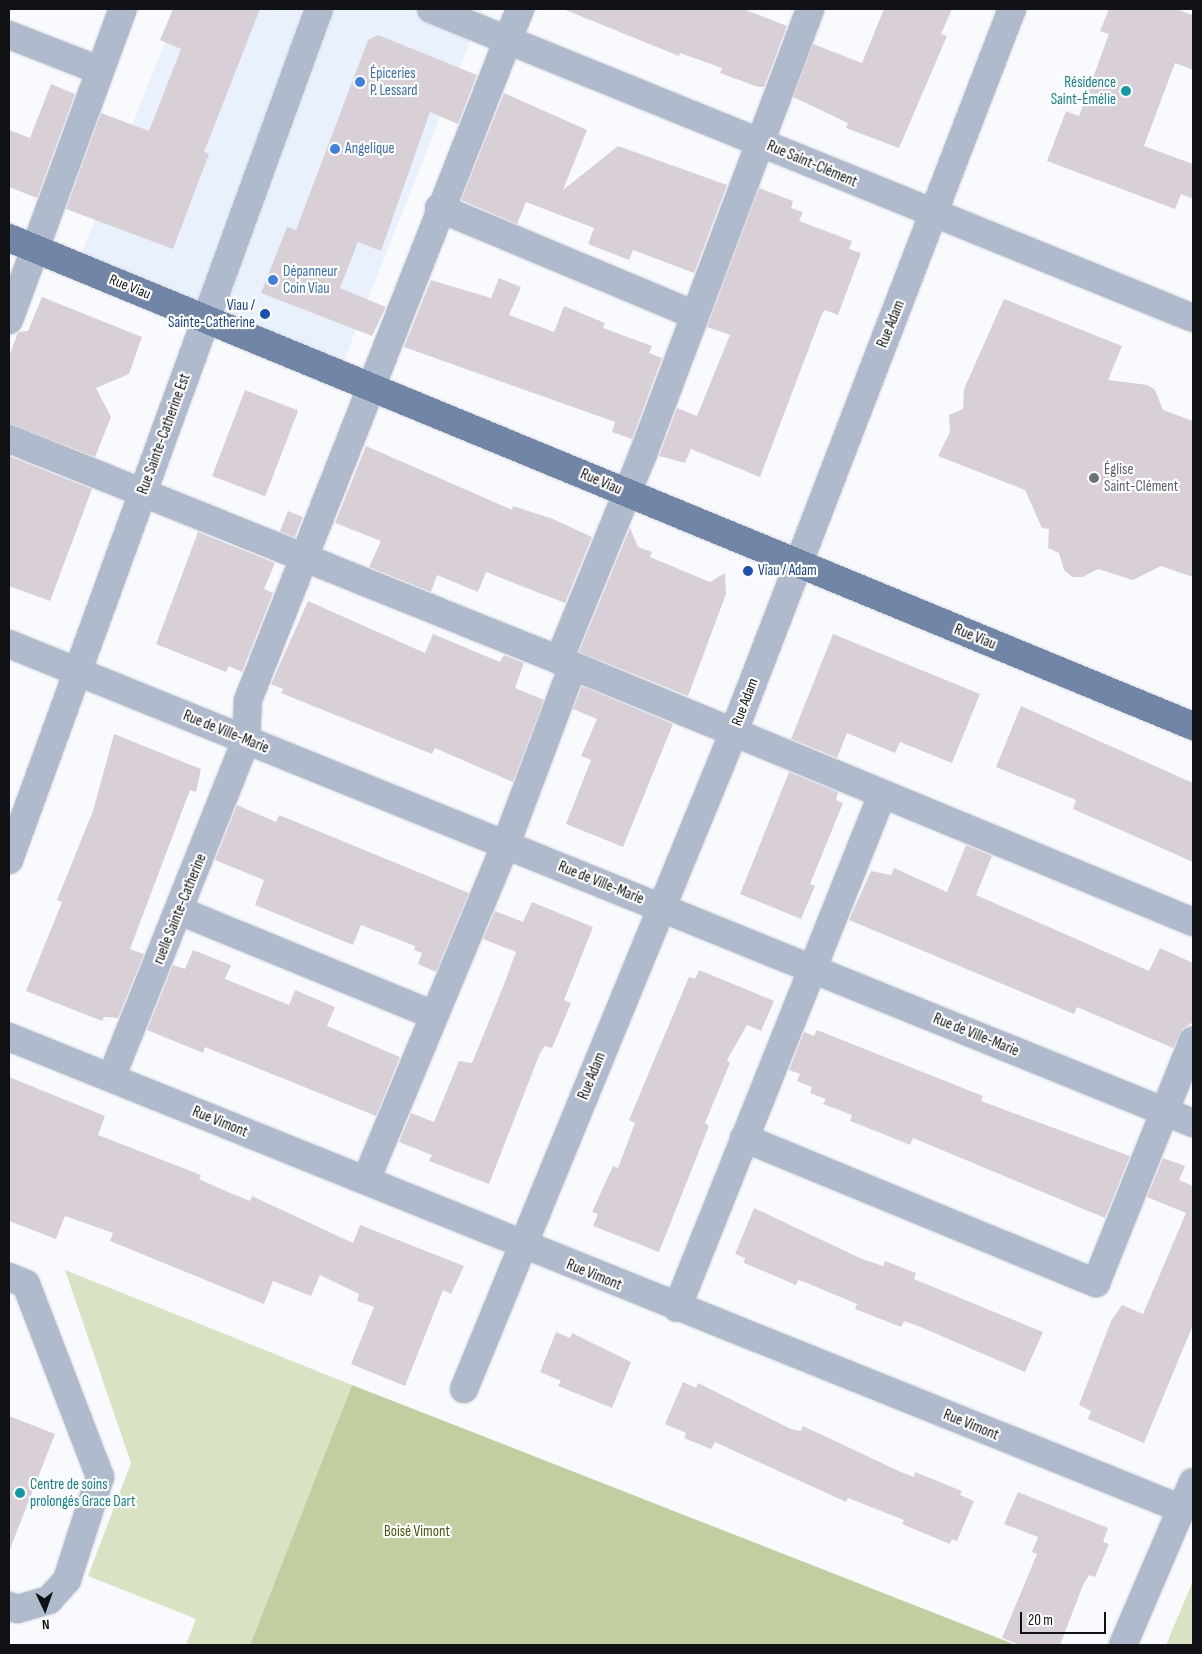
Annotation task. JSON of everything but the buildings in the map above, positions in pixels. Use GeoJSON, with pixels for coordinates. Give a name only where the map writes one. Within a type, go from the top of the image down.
{"type":"FeatureCollection","features":[{"type":"Feature","properties":{"kind":"main road","name":"Rue Viau"},"geometry":{"type":"LineString","coordinates":[[9,238],[796,564],[1193,726]]}},
{"type":"Feature","properties":{"kind":"street"},"geometry":{"type":"LineString","coordinates":[[9,320],[37,249],[99,70],[124,9]]}},
{"type":"Feature","properties":{"kind":"street","name":"Rue Sainte-Catherine Est"},"geometry":{"type":"LineString","coordinates":[[9,860],[319,9]]}},
{"type":"Feature","properties":{"kind":"street","name":"Rue Saint-Clément"},"geometry":{"type":"LineString","coordinates":[[431,9],[934,215],[1193,318]]}},
{"type":"Feature","properties":{"kind":"street","name":"ruelle Sainte-Catherine"},"geometry":{"type":"LineString","coordinates":[[111,1078],[180,911],[246,740],[248,700],[374,388],[440,208],[520,9]]}},
{"type":"Feature","properties":{"kind":"street"},"geometry":{"type":"LineString","coordinates":[[366,1180],[506,844],[566,663],[626,493],[810,9]]}},
{"type":"Feature","properties":{"kind":"street","name":"Rue Adam"},"geometry":{"type":"LineString","coordinates":[[464,1389],[524,1247],[660,906],[733,734],[796,564],[934,215],[1012,9]]}},
{"type":"Feature","properties":{"kind":"street"},"geometry":{"type":"LineString","coordinates":[[9,35],[99,70]]}},
{"type":"Feature","properties":{"kind":"street"},"geometry":{"type":"LineString","coordinates":[[440,208],[695,315]]}},
{"type":"Feature","properties":{"kind":"street"},"geometry":{"type":"LineString","coordinates":[[9,440],[566,663],[733,734],[1193,922]]}},
{"type":"Feature","properties":{"kind":"street","name":"Rue de Ville-Marie"},"geometry":{"type":"LineString","coordinates":[[9,644],[1193,1123]]}},
{"type":"Feature","properties":{"kind":"street"},"geometry":{"type":"LineString","coordinates":[[677,1308],[811,968],[882,795]]}},
{"type":"Feature","properties":{"kind":"street"},"geometry":{"type":"LineString","coordinates":[[180,911],[434,1015]]}},
{"type":"Feature","properties":{"kind":"street","name":"Rue Vimont"},"geometry":{"type":"LineString","coordinates":[[9,1037],[366,1180],[524,1247],[1182,1509]]}},
{"type":"Feature","properties":{"kind":"street"},"geometry":{"type":"LineString","coordinates":[[744,1138],[1096,1283],[1162,1111],[1193,1041]]}},
{"type":"Feature","properties":{"kind":"street"},"geometry":{"type":"LineString","coordinates":[[9,1277],[26,1284],[100,1478],[67,1580],[49,1600],[16,1609],[9,1606]]}},
{"type":"Feature","properties":{"kind":"street"},"geometry":{"type":"LineString","coordinates":[[1123,1645],[1193,1482]]}},
{"type":"Feature","properties":{"kind":"shaded area"},"geometry":{"type":"Polygon","coordinates":[[[178,9],[483,9],[339,373],[77,265],[178,9]]]}},
{"type":"Feature","properties":{"kind":"green space"},"geometry":{"type":"Polygon","coordinates":[[[65,1270],[352,1385],[250,1645],[186,1645],[196,1619],[88,1576],[131,1463],[65,1270]]]}},
{"type":"Feature","properties":{"kind":"green space","name":"Boisé Vimont"},"geometry":{"type":"Polygon","coordinates":[[[352,1385],[1016,1645],[250,1645],[352,1385]]]}},
{"type":"Feature","properties":{"kind":"green space"},"geometry":{"type":"Polygon","coordinates":[[[1193,1581],[1193,1645],[1166,1645],[1193,1581]]]}},
{"type":"Feature","properties":{"kind":"place","name":"Épiceries P. Lessard"},"geometry":{"type":"Point","coordinates":[360,82]}},
{"type":"Feature","properties":{"kind":"place","name":"Résidence Saint-Émélie"},"geometry":{"type":"Point","coordinates":[1126,91]}},
{"type":"Feature","properties":{"kind":"place","name":"Angelique"},"geometry":{"type":"Point","coordinates":[335,149]}},
{"type":"Feature","properties":{"kind":"place","name":"Dépanneur Coin Viau"},"geometry":{"type":"Point","coordinates":[273,280]}},
{"type":"Feature","properties":{"kind":"place","name":"Viau / Sainte-Catherine"},"geometry":{"type":"Point","coordinates":[265,314]}},
{"type":"Feature","properties":{"kind":"place","name":"Église Saint-Clément"},"geometry":{"type":"Point","coordinates":[1094,478]}},
{"type":"Feature","properties":{"kind":"place","name":"Viau / Adam"},"geometry":{"type":"Point","coordinates":[748,571]}},
{"type":"Feature","properties":{"kind":"place","name":"Centre de soins prolongés Grace Dart"},"geometry":{"type":"Point","coordinates":[20,1493]}}]}
